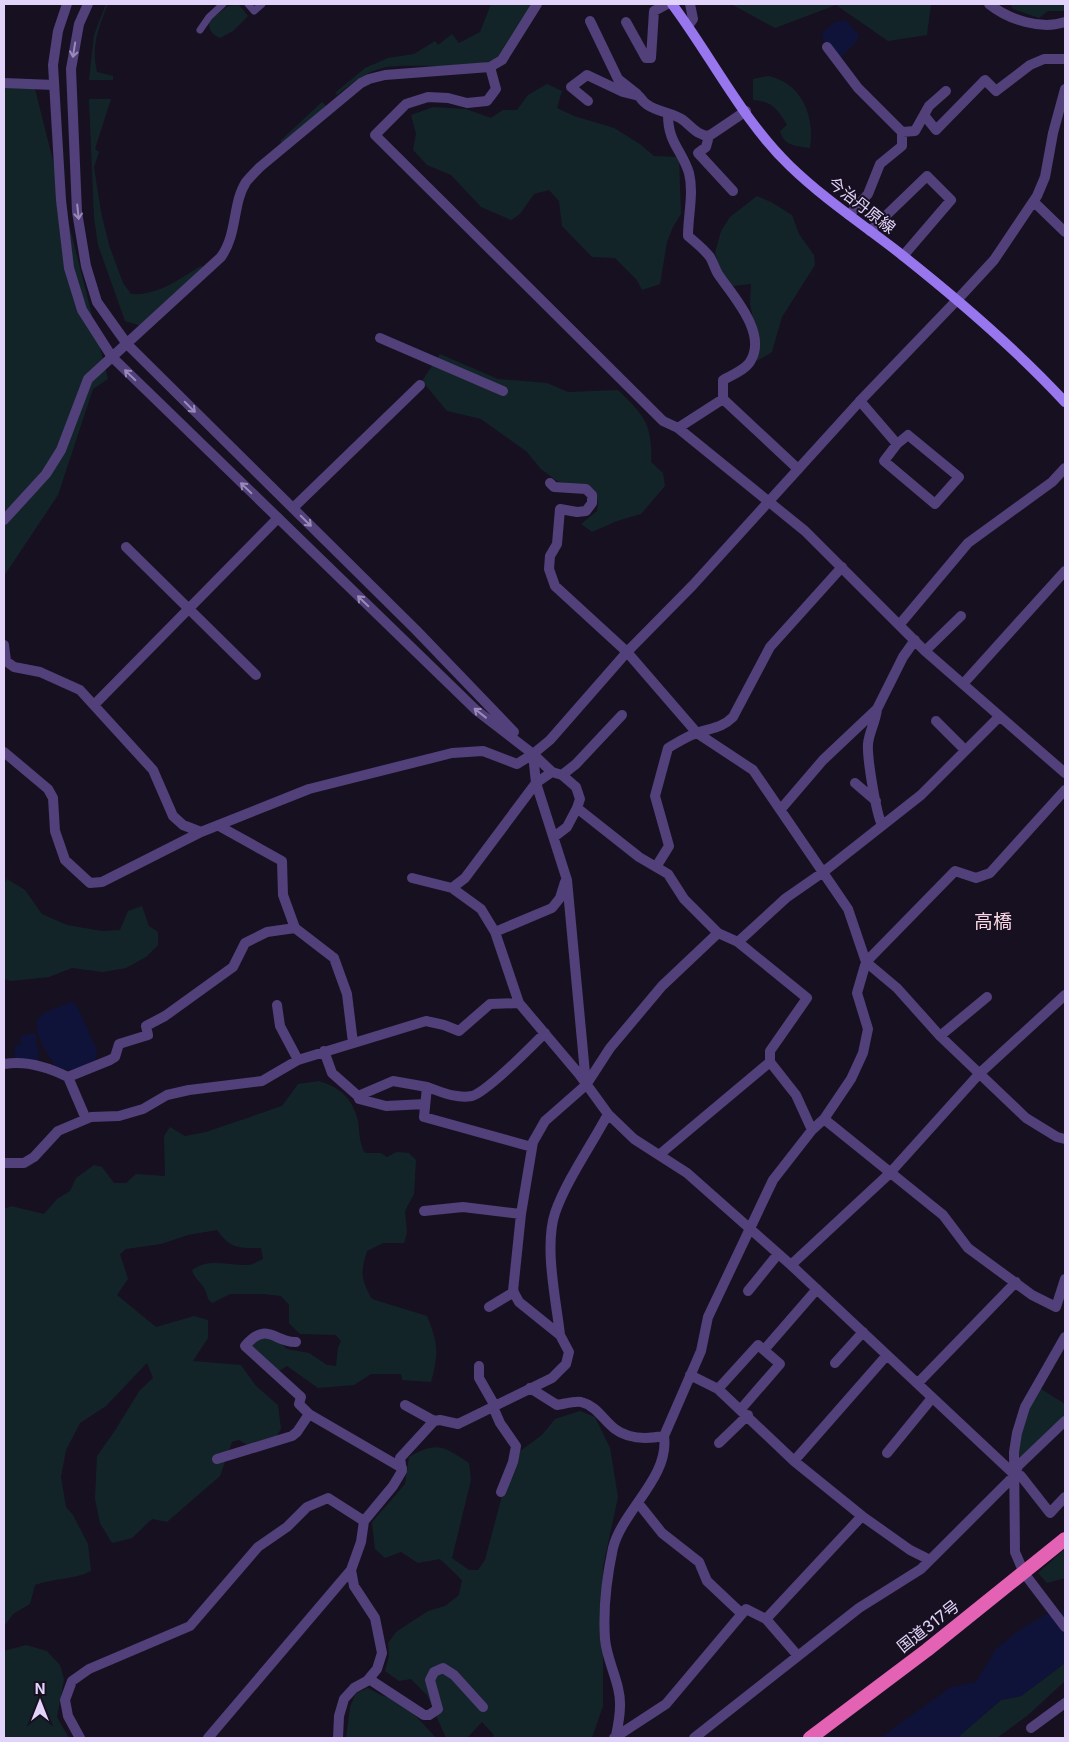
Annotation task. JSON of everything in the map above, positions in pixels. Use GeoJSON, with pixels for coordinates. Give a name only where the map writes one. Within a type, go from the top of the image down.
{"type":"FeatureCollection","features":[{"type":"Feature","properties":{"kind":"highway","name":"国道317号"},"geometry":{"type":"LineString","coordinates":[[810,1738],[1025,1575],[1065,1539]]}},
{"type":"Feature","properties":{"kind":"main road","name":"今治丹原線"},"geometry":{"type":"LineString","coordinates":[[672,4],[746,111],[788,164],[849,215],[958,299],[1021,355],[1065,400]]}},
{"type":"Feature","properties":{"kind":"street"},"geometry":{"type":"LineString","coordinates":[[67,4],[58,31],[53,65],[61,200],[69,268],[82,310],[112,357],[476,710],[576,787],[580,799],[577,808],[567,827],[554,837]]}},
{"type":"Feature","properties":{"kind":"street"},"geometry":{"type":"LineString","coordinates":[[88,4],[78,24],[71,69],[77,212],[86,266],[97,302],[127,344],[436,650],[533,754],[536,783],[566,878],[586,1085]]}},
{"type":"Feature","properties":{"kind":"street"},"geometry":{"type":"LineString","coordinates":[[200,30],[209,17],[223,4]]}},
{"type":"Feature","properties":{"kind":"street"},"geometry":{"type":"LineString","coordinates":[[248,4],[254,11],[262,4]]}},
{"type":"Feature","properties":{"kind":"street"},"geometry":{"type":"LineString","coordinates":[[4,520],[46,474],[61,450],[88,379],[220,257],[229,246],[239,199],[246,182],[260,167],[361,83],[385,75],[490,67],[502,60],[537,4]]}},
{"type":"Feature","properties":{"kind":"street"},"geometry":{"type":"LineString","coordinates":[[626,22],[646,58],[651,58],[654,11],[667,4]]}},
{"type":"Feature","properties":{"kind":"street"},"geometry":{"type":"LineString","coordinates":[[688,26],[693,18],[690,4]]}},
{"type":"Feature","properties":{"kind":"street"},"geometry":{"type":"LineString","coordinates":[[989,4],[1009,15],[1040,26],[1065,22]]}},
{"type":"Feature","properties":{"kind":"street"},"geometry":{"type":"LineString","coordinates":[[590,21],[618,79],[639,96],[645,105],[681,119],[700,135],[709,136],[746,111]]}},
{"type":"Feature","properties":{"kind":"street"},"geometry":{"type":"LineString","coordinates":[[827,47],[858,88],[902,132],[902,146],[880,164],[868,194],[849,215]]}},
{"type":"Feature","properties":{"kind":"street"},"geometry":{"type":"LineString","coordinates":[[924,116],[936,130],[985,80],[996,91],[1030,65],[1044,59],[1065,58]]}},
{"type":"Feature","properties":{"kind":"street"},"geometry":{"type":"LineString","coordinates":[[490,67],[496,89],[487,101],[467,103],[448,98],[428,97],[406,104],[375,135],[663,421],[678,428],[805,531],[925,650],[1065,773]]}},
{"type":"Feature","properties":{"kind":"street"},"geometry":{"type":"LineString","coordinates":[[588,101],[571,87],[587,75],[622,92],[639,96]]}},
{"type":"Feature","properties":{"kind":"street"},"geometry":{"type":"LineString","coordinates":[[4,83],[54,85]]}},
{"type":"Feature","properties":{"kind":"street"},"geometry":{"type":"LineString","coordinates":[[4,752],[48,789],[53,798],[55,831],[65,860],[90,883],[102,882],[201,832],[309,789],[452,754],[483,751],[517,764],[550,740],[628,652],[693,585],[860,401],[994,260],[1034,202],[1045,177],[1053,133],[1065,89]]}},
{"type":"Feature","properties":{"kind":"street"},"geometry":{"type":"LineString","coordinates":[[902,132],[915,130],[929,106],[946,91]]}},
{"type":"Feature","properties":{"kind":"street"},"geometry":{"type":"LineString","coordinates":[[668,115],[671,139],[689,173],[691,196],[688,236],[710,256],[718,273],[737,298],[751,322],[755,342],[751,360],[735,374],[723,380],[723,400],[798,469]]}},
{"type":"Feature","properties":{"kind":"street"},"geometry":{"type":"LineString","coordinates":[[709,136],[706,147],[698,153],[733,191]]}},
{"type":"Feature","properties":{"kind":"street"},"geometry":{"type":"LineString","coordinates":[[870,231],[927,176],[951,200],[904,256]]}},
{"type":"Feature","properties":{"kind":"street"},"geometry":{"type":"LineString","coordinates":[[1034,202],[1065,232]]}},
{"type":"Feature","properties":{"kind":"street"},"geometry":{"type":"LineString","coordinates":[[380,338],[503,391]]}},
{"type":"Feature","properties":{"kind":"street"},"geometry":{"type":"LineString","coordinates":[[293,508],[420,385]]}},
{"type":"Feature","properties":{"kind":"street"},"geometry":{"type":"LineString","coordinates":[[678,428],[723,400]]}},
{"type":"Feature","properties":{"kind":"street"},"geometry":{"type":"LineString","coordinates":[[860,401],[898,444]]}},
{"type":"Feature","properties":{"kind":"street"},"geometry":{"type":"LineString","coordinates":[[908,435],[959,477],[935,504],[884,461],[898,444],[908,435]]}},
{"type":"Feature","properties":{"kind":"street"},"geometry":{"type":"LineString","coordinates":[[900,624],[968,543],[1052,482],[1065,468]]}},
{"type":"Feature","properties":{"kind":"street"},"geometry":{"type":"LineString","coordinates":[[550,483],[554,487],[586,489],[592,496],[592,503],[586,511],[577,512],[560,509],[557,544],[550,556],[549,569],[555,586],[628,652],[697,733],[753,770],[848,909],[866,962],[897,988],[940,1036],[1026,1118],[1057,1137],[1065,1139]]}},
{"type":"Feature","properties":{"kind":"street"},"geometry":{"type":"LineString","coordinates":[[94,705],[278,518]]}},
{"type":"Feature","properties":{"kind":"street"},"geometry":{"type":"LineString","coordinates":[[126,547],[256,675]]}},
{"type":"Feature","properties":{"kind":"street"},"geometry":{"type":"LineString","coordinates":[[656,867],[669,846],[654,796],[668,748],[697,733],[711,731],[726,725],[733,717],[770,647],[842,566]]}},
{"type":"Feature","properties":{"kind":"street"},"geometry":{"type":"LineString","coordinates":[[963,684],[1065,571]]}},
{"type":"Feature","properties":{"kind":"street"},"geometry":{"type":"LineString","coordinates":[[925,650],[961,616]]}},
{"type":"Feature","properties":{"kind":"street"},"geometry":{"type":"LineString","coordinates":[[781,809],[823,760],[877,709],[903,657],[915,640]]}},
{"type":"Feature","properties":{"kind":"street"},"geometry":{"type":"LineString","coordinates":[[4,645],[6,661],[14,667],[40,672],[80,690],[153,770],[173,816],[183,825],[201,832]]}},
{"type":"Feature","properties":{"kind":"street"},"geometry":{"type":"LineString","coordinates":[[877,709],[876,722],[868,741],[868,757],[876,800],[876,813],[882,825]]}},
{"type":"Feature","properties":{"kind":"street"},"geometry":{"type":"LineString","coordinates":[[452,888],[466,878],[536,783],[576,764],[622,716]]}},
{"type":"Feature","properties":{"kind":"street"},"geometry":{"type":"LineString","coordinates":[[738,942],[786,898],[822,873],[921,795],[1000,717]]}},
{"type":"Feature","properties":{"kind":"street"},"geometry":{"type":"LineString","coordinates":[[936,721],[965,750]]}},
{"type":"Feature","properties":{"kind":"street"},"geometry":{"type":"LineString","coordinates":[[855,783],[876,800]]}},
{"type":"Feature","properties":{"kind":"street"},"geometry":{"type":"LineString","coordinates":[[615,1737],[620,1705],[605,1640],[606,1597],[611,1557],[617,1533],[639,1504],[661,1461],[666,1446],[664,1436],[701,1351],[708,1317],[773,1180],[812,1130],[824,1119],[851,1079],[863,1053],[868,1029],[857,993],[866,962],[955,871],[976,878],[990,873],[1065,790]]}},
{"type":"Feature","properties":{"kind":"street"},"geometry":{"type":"LineString","coordinates":[[577,808],[639,857],[668,874],[684,900],[718,933],[738,942],[807,998],[770,1051],[770,1062],[796,1095],[812,1130]]}},
{"type":"Feature","properties":{"kind":"street"},"geometry":{"type":"LineString","coordinates":[[219,826],[282,860],[283,895],[295,928],[334,958],[347,994],[353,1044]]}},
{"type":"Feature","properties":{"kind":"street"},"geometry":{"type":"LineString","coordinates":[[412,878],[452,888],[481,909],[495,932],[519,1003],[545,1033],[608,1114],[634,1140],[687,1173],[791,1265],[1015,1475],[1021,1476],[1050,1513],[1065,1497]]}},
{"type":"Feature","properties":{"kind":"street"},"geometry":{"type":"LineString","coordinates":[[495,932],[552,908],[560,898],[566,878]]}},
{"type":"Feature","properties":{"kind":"street"},"geometry":{"type":"LineString","coordinates":[[68,1077],[115,1057],[119,1044],[125,1040],[148,1035],[146,1026],[165,1016],[233,967],[245,943],[267,932],[295,928]]}},
{"type":"Feature","properties":{"kind":"street"},"geometry":{"type":"LineString","coordinates":[[560,1335],[519,1302],[514,1292],[521,1214],[532,1147],[545,1121],[586,1085],[610,1048],[662,986],[718,933]]}},
{"type":"Feature","properties":{"kind":"street"},"geometry":{"type":"LineString","coordinates":[[791,1265],[889,1174],[980,1073],[1065,995]]}},
{"type":"Feature","properties":{"kind":"street"},"geometry":{"type":"LineString","coordinates":[[940,1036],[987,997]]}},
{"type":"Feature","properties":{"kind":"street"},"geometry":{"type":"LineString","coordinates":[[4,1163],[24,1163],[34,1157],[58,1131],[86,1119],[127,1114],[143,1109],[167,1095],[262,1081],[298,1060],[426,1022],[444,1025],[458,1031],[490,1004],[519,1003]]}},
{"type":"Feature","properties":{"kind":"street"},"geometry":{"type":"LineString","coordinates":[[277,1006],[280,1026],[298,1060]]}},
{"type":"Feature","properties":{"kind":"street"},"geometry":{"type":"LineString","coordinates":[[358,1096],[393,1081],[427,1087],[455,1097],[474,1096],[517,1062],[545,1033]]}},
{"type":"Feature","properties":{"kind":"street"},"geometry":{"type":"LineString","coordinates":[[324,1051],[332,1073],[359,1099],[386,1106],[425,1104]]}},
{"type":"Feature","properties":{"kind":"street"},"geometry":{"type":"LineString","coordinates":[[658,1155],[770,1062]]}},
{"type":"Feature","properties":{"kind":"street"},"geometry":{"type":"LineString","coordinates":[[4,1064],[23,1063],[51,1068],[68,1077],[86,1119]]}},
{"type":"Feature","properties":{"kind":"street"},"geometry":{"type":"LineString","coordinates":[[427,1087],[424,1117],[429,1120],[471,1129],[532,1147]]}},
{"type":"Feature","properties":{"kind":"street"},"geometry":{"type":"LineString","coordinates":[[208,1738],[351,1570],[361,1542],[364,1521],[393,1486],[402,1468],[400,1458],[434,1421],[440,1420],[458,1424],[552,1378],[566,1364],[569,1352],[560,1335],[552,1254],[555,1214],[561,1199],[608,1114]]}},
{"type":"Feature","properties":{"kind":"street"},"geometry":{"type":"LineString","coordinates":[[824,1119],[889,1174],[943,1215],[968,1248],[1016,1282],[1061,1309],[1065,1279]]}},
{"type":"Feature","properties":{"kind":"street"},"geometry":{"type":"LineString","coordinates":[[424,1211],[463,1207],[521,1214]]}},
{"type":"Feature","properties":{"kind":"street"},"geometry":{"type":"LineString","coordinates":[[748,1291],[778,1254]]}},
{"type":"Feature","properties":{"kind":"street"},"geometry":{"type":"LineString","coordinates":[[918,1383],[1016,1282]]}},
{"type":"Feature","properties":{"kind":"street"},"geometry":{"type":"LineString","coordinates":[[764,1350],[817,1289]]}},
{"type":"Feature","properties":{"kind":"street"},"geometry":{"type":"LineString","coordinates":[[489,1307],[514,1292]]}},
{"type":"Feature","properties":{"kind":"street"},"geometry":{"type":"LineString","coordinates":[[835,1363],[863,1332]]}},
{"type":"Feature","properties":{"kind":"street"},"geometry":{"type":"LineString","coordinates":[[296,1342],[290,1342],[275,1334],[263,1334],[252,1337],[245,1346],[302,1397],[299,1404],[309,1414],[402,1468]]}},
{"type":"Feature","properties":{"kind":"street"},"geometry":{"type":"LineString","coordinates":[[1065,1337],[1021,1416],[1014,1452],[1015,1552],[1025,1575],[1065,1627]]}},
{"type":"Feature","properties":{"kind":"street"},"geometry":{"type":"LineString","coordinates":[[718,1389],[758,1345],[780,1364],[719,1443]]}},
{"type":"Feature","properties":{"kind":"street"},"geometry":{"type":"LineString","coordinates":[[794,1461],[887,1355]]}},
{"type":"Feature","properties":{"kind":"street"},"geometry":{"type":"LineString","coordinates":[[479,1366],[479,1378],[494,1406],[500,1423],[516,1446],[513,1462],[501,1492]]}},
{"type":"Feature","properties":{"kind":"street"},"geometry":{"type":"LineString","coordinates":[[690,1375],[718,1389],[794,1461],[862,1516],[910,1550],[930,1560]]}},
{"type":"Feature","properties":{"kind":"street"},"geometry":{"type":"LineString","coordinates":[[530,1388],[557,1405],[578,1402],[590,1405],[604,1416],[614,1428],[629,1436],[664,1436]]}},
{"type":"Feature","properties":{"kind":"street"},"geometry":{"type":"LineString","coordinates":[[887,1453],[932,1398]]}},
{"type":"Feature","properties":{"kind":"street"},"geometry":{"type":"LineString","coordinates":[[405,1405],[434,1421]]}},
{"type":"Feature","properties":{"kind":"street"},"geometry":{"type":"LineString","coordinates":[[217,1459],[292,1436],[297,1432],[309,1414]]}},
{"type":"Feature","properties":{"kind":"street"},"geometry":{"type":"LineString","coordinates":[[694,1738],[859,1608],[922,1569],[1015,1475],[1018,1466],[1065,1421]]}},
{"type":"Feature","properties":{"kind":"street"},"geometry":{"type":"LineString","coordinates":[[80,1738],[68,1716],[65,1700],[72,1681],[90,1669],[190,1626],[258,1547],[287,1527],[307,1507],[328,1498],[364,1521]]}},
{"type":"Feature","properties":{"kind":"street"},"geometry":{"type":"LineString","coordinates":[[639,1504],[662,1533],[699,1562],[707,1581],[742,1614]]}},
{"type":"Feature","properties":{"kind":"street"},"geometry":{"type":"LineString","coordinates":[[766,1619],[862,1516]]}},
{"type":"Feature","properties":{"kind":"street"},"geometry":{"type":"LineString","coordinates":[[338,1738],[344,1698],[354,1688],[369,1679],[377,1669],[382,1653],[375,1618],[354,1586],[351,1570]]}},
{"type":"Feature","properties":{"kind":"street"},"geometry":{"type":"LineString","coordinates":[[615,1737],[666,1704],[746,1609],[766,1619],[798,1656]]}},
{"type":"Feature","properties":{"kind":"street"},"geometry":{"type":"LineString","coordinates":[[369,1679],[424,1715],[430,1715],[438,1709],[430,1680],[434,1672],[443,1668],[454,1675],[483,1707]]}},
{"type":"Feature","properties":{"kind":"street"},"geometry":{"type":"LineString","coordinates":[[1031,1728],[1065,1703]]}},
{"type":"Feature","properties":{"kind":"shaded area"},"geometry":{"type":"Polygon","coordinates":[[[106,4],[108,4],[96,38],[95,63],[97,72],[113,76],[113,80],[89,80],[94,35],[106,4]]]}},
{"type":"Feature","properties":{"kind":"shaded area"},"geometry":{"type":"Polygon","coordinates":[[[491,4],[534,4],[508,48],[494,60],[464,66],[395,66],[383,68],[364,75],[337,95],[335,93],[365,68],[388,58],[414,54],[435,41],[438,45],[452,34],[459,43],[480,32],[491,4]]]}},
{"type":"Feature","properties":{"kind":"shaded area"},"geometry":{"type":"Polygon","coordinates":[[[731,4],[931,4],[927,35],[888,41],[836,5],[775,28],[731,4]]]}},
{"type":"Feature","properties":{"kind":"shaded area"},"geometry":{"type":"Polygon","coordinates":[[[1010,4],[1065,4],[1065,11],[1048,11],[1039,18],[1013,9],[1010,4]]]}},
{"type":"Feature","properties":{"kind":"shaded area"},"geometry":{"type":"Polygon","coordinates":[[[239,5],[248,16],[233,31],[220,38],[214,35],[210,29],[209,21],[228,6],[239,5]]]}},
{"type":"Feature","properties":{"kind":"shaded area"},"geometry":{"type":"Polygon","coordinates":[[[846,20],[859,35],[857,41],[838,60],[822,38],[823,32],[835,22],[846,20]]]}},
{"type":"Feature","properties":{"kind":"shaded area"},"geometry":{"type":"Polygon","coordinates":[[[768,76],[790,86],[798,93],[804,103],[810,124],[810,148],[795,146],[784,140],[780,131],[787,125],[777,110],[765,102],[753,100],[753,79],[768,76]]]}},
{"type":"Feature","properties":{"kind":"shaded area"},"geometry":{"type":"Polygon","coordinates":[[[547,84],[562,91],[557,108],[574,116],[614,128],[640,144],[654,156],[679,157],[681,214],[667,242],[660,284],[642,290],[637,280],[615,258],[592,257],[562,226],[559,201],[549,190],[534,194],[520,214],[511,220],[481,207],[451,175],[427,165],[413,150],[416,134],[411,115],[433,107],[466,109],[491,118],[503,110],[517,110],[528,95],[547,84]]]}},
{"type":"Feature","properties":{"kind":"shaded area"},"geometry":{"type":"Polygon","coordinates":[[[4,87],[35,89],[108,379],[93,389],[58,495],[4,576],[4,87]]]}},
{"type":"Feature","properties":{"kind":"shaded area"},"geometry":{"type":"Polygon","coordinates":[[[89,99],[111,99],[95,149],[99,152],[94,167],[101,212],[109,245],[123,283],[131,294],[141,294],[168,286],[201,266],[208,267],[141,326],[125,321],[98,245],[94,218],[89,99]]]}},
{"type":"Feature","properties":{"kind":"shaded area"},"geometry":{"type":"Polygon","coordinates":[[[322,102],[326,106],[283,144],[280,141],[322,102]]]}},
{"type":"Feature","properties":{"kind":"shaded area"},"geometry":{"type":"Polygon","coordinates":[[[757,196],[792,215],[799,234],[814,255],[815,265],[782,317],[772,352],[757,361],[757,337],[750,304],[751,284],[733,286],[721,271],[715,253],[721,231],[730,217],[757,196]]]}},
{"type":"Feature","properties":{"kind":"shaded area"},"geometry":{"type":"Polygon","coordinates":[[[440,354],[498,379],[547,383],[568,392],[618,390],[645,422],[650,439],[651,462],[663,473],[665,486],[641,514],[617,521],[592,532],[581,524],[597,511],[598,502],[594,489],[557,481],[541,469],[527,452],[481,419],[447,411],[422,381],[440,354]]]}},
{"type":"Feature","properties":{"kind":"shaded area"},"geometry":{"type":"Polygon","coordinates":[[[7,879],[25,890],[42,914],[67,925],[102,931],[120,930],[128,911],[142,906],[149,926],[158,932],[158,945],[146,957],[126,968],[103,972],[72,968],[49,977],[11,981],[4,979],[4,884],[7,879]]]}},
{"type":"Feature","properties":{"kind":"shaded area"},"geometry":{"type":"Polygon","coordinates":[[[72,1001],[77,1006],[97,1050],[96,1059],[77,1069],[67,1069],[56,1067],[40,1039],[37,1024],[40,1017],[46,1012],[72,1001]]]}},
{"type":"Feature","properties":{"kind":"shaded area"},"geometry":{"type":"Polygon","coordinates":[[[27,1033],[36,1034],[36,1047],[39,1047],[38,1062],[14,1060],[15,1045],[20,1045],[21,1036],[26,1036],[27,1033]]]}},
{"type":"Feature","properties":{"kind":"shaded area"},"geometry":{"type":"Polygon","coordinates":[[[319,1081],[342,1092],[350,1101],[357,1119],[361,1143],[365,1153],[381,1153],[387,1157],[397,1152],[409,1153],[416,1160],[414,1194],[405,1211],[407,1233],[404,1243],[383,1243],[367,1251],[363,1265],[363,1276],[372,1299],[427,1316],[436,1348],[431,1382],[402,1380],[401,1374],[371,1374],[354,1385],[318,1388],[287,1366],[276,1373],[247,1346],[264,1336],[276,1339],[287,1349],[309,1353],[327,1365],[336,1366],[338,1348],[341,1341],[336,1335],[300,1334],[289,1323],[289,1305],[281,1296],[230,1294],[212,1303],[192,1270],[198,1266],[212,1263],[252,1264],[263,1259],[261,1248],[247,1248],[231,1244],[217,1230],[188,1235],[161,1244],[126,1249],[120,1254],[128,1279],[117,1295],[156,1327],[194,1316],[208,1320],[208,1338],[193,1361],[241,1365],[256,1386],[278,1405],[281,1429],[275,1438],[249,1446],[239,1440],[232,1442],[220,1476],[167,1522],[152,1519],[132,1538],[112,1543],[100,1523],[95,1499],[97,1456],[140,1390],[153,1378],[147,1363],[106,1406],[80,1423],[66,1450],[61,1477],[66,1507],[73,1515],[88,1544],[91,1571],[35,1585],[30,1604],[13,1614],[4,1626],[4,1209],[11,1206],[44,1214],[57,1199],[70,1191],[76,1178],[94,1165],[102,1167],[114,1183],[126,1183],[136,1174],[165,1176],[164,1136],[170,1127],[185,1136],[206,1132],[282,1106],[298,1084],[319,1081]]]}},
{"type":"Feature","properties":{"kind":"shaded area"},"geometry":{"type":"Polygon","coordinates":[[[1041,1389],[1065,1404],[1065,1416],[1018,1463],[1026,1408],[1041,1389]]]}},
{"type":"Feature","properties":{"kind":"shaded area"},"geometry":{"type":"Polygon","coordinates":[[[580,1411],[595,1417],[610,1448],[618,1497],[603,1567],[603,1706],[593,1735],[591,1738],[492,1738],[494,1735],[482,1722],[467,1738],[446,1738],[427,1695],[411,1679],[399,1681],[385,1671],[389,1656],[388,1643],[396,1632],[428,1611],[445,1606],[459,1595],[462,1580],[440,1559],[418,1563],[401,1552],[385,1558],[375,1549],[372,1522],[405,1484],[409,1457],[433,1447],[446,1449],[469,1463],[471,1480],[452,1558],[469,1570],[478,1570],[485,1560],[504,1488],[520,1451],[542,1435],[555,1419],[580,1411]]]}},
{"type":"Feature","properties":{"kind":"shaded area"},"geometry":{"type":"Polygon","coordinates":[[[1065,1549],[1065,1578],[1047,1583],[1038,1573],[1065,1549]]]}},
{"type":"Feature","properties":{"kind":"shaded area"},"geometry":{"type":"Polygon","coordinates":[[[1065,1607],[1065,1663],[1021,1696],[1001,1700],[957,1738],[880,1738],[951,1687],[976,1682],[996,1649],[1018,1631],[1048,1613],[1056,1620],[1065,1607]]]}},
{"type":"Feature","properties":{"kind":"shaded area"},"geometry":{"type":"Polygon","coordinates":[[[26,1645],[47,1651],[60,1665],[64,1679],[57,1717],[69,1738],[4,1738],[4,1651],[26,1645]]]}},
{"type":"Feature","properties":{"kind":"shaded area"},"geometry":{"type":"Polygon","coordinates":[[[1065,1663],[1065,1681],[1027,1716],[997,1738],[957,1738],[1001,1700],[1021,1696],[1065,1663]]]}},
{"type":"Feature","properties":{"kind":"shaded area"},"geometry":{"type":"Polygon","coordinates":[[[368,1688],[383,1696],[401,1700],[436,1738],[346,1738],[350,1707],[356,1693],[368,1688]]]}},
{"type":"Feature","properties":{"kind":"district","name":"高橋"},"geometry":{"type":"Point","coordinates":[993,921]}}]}
